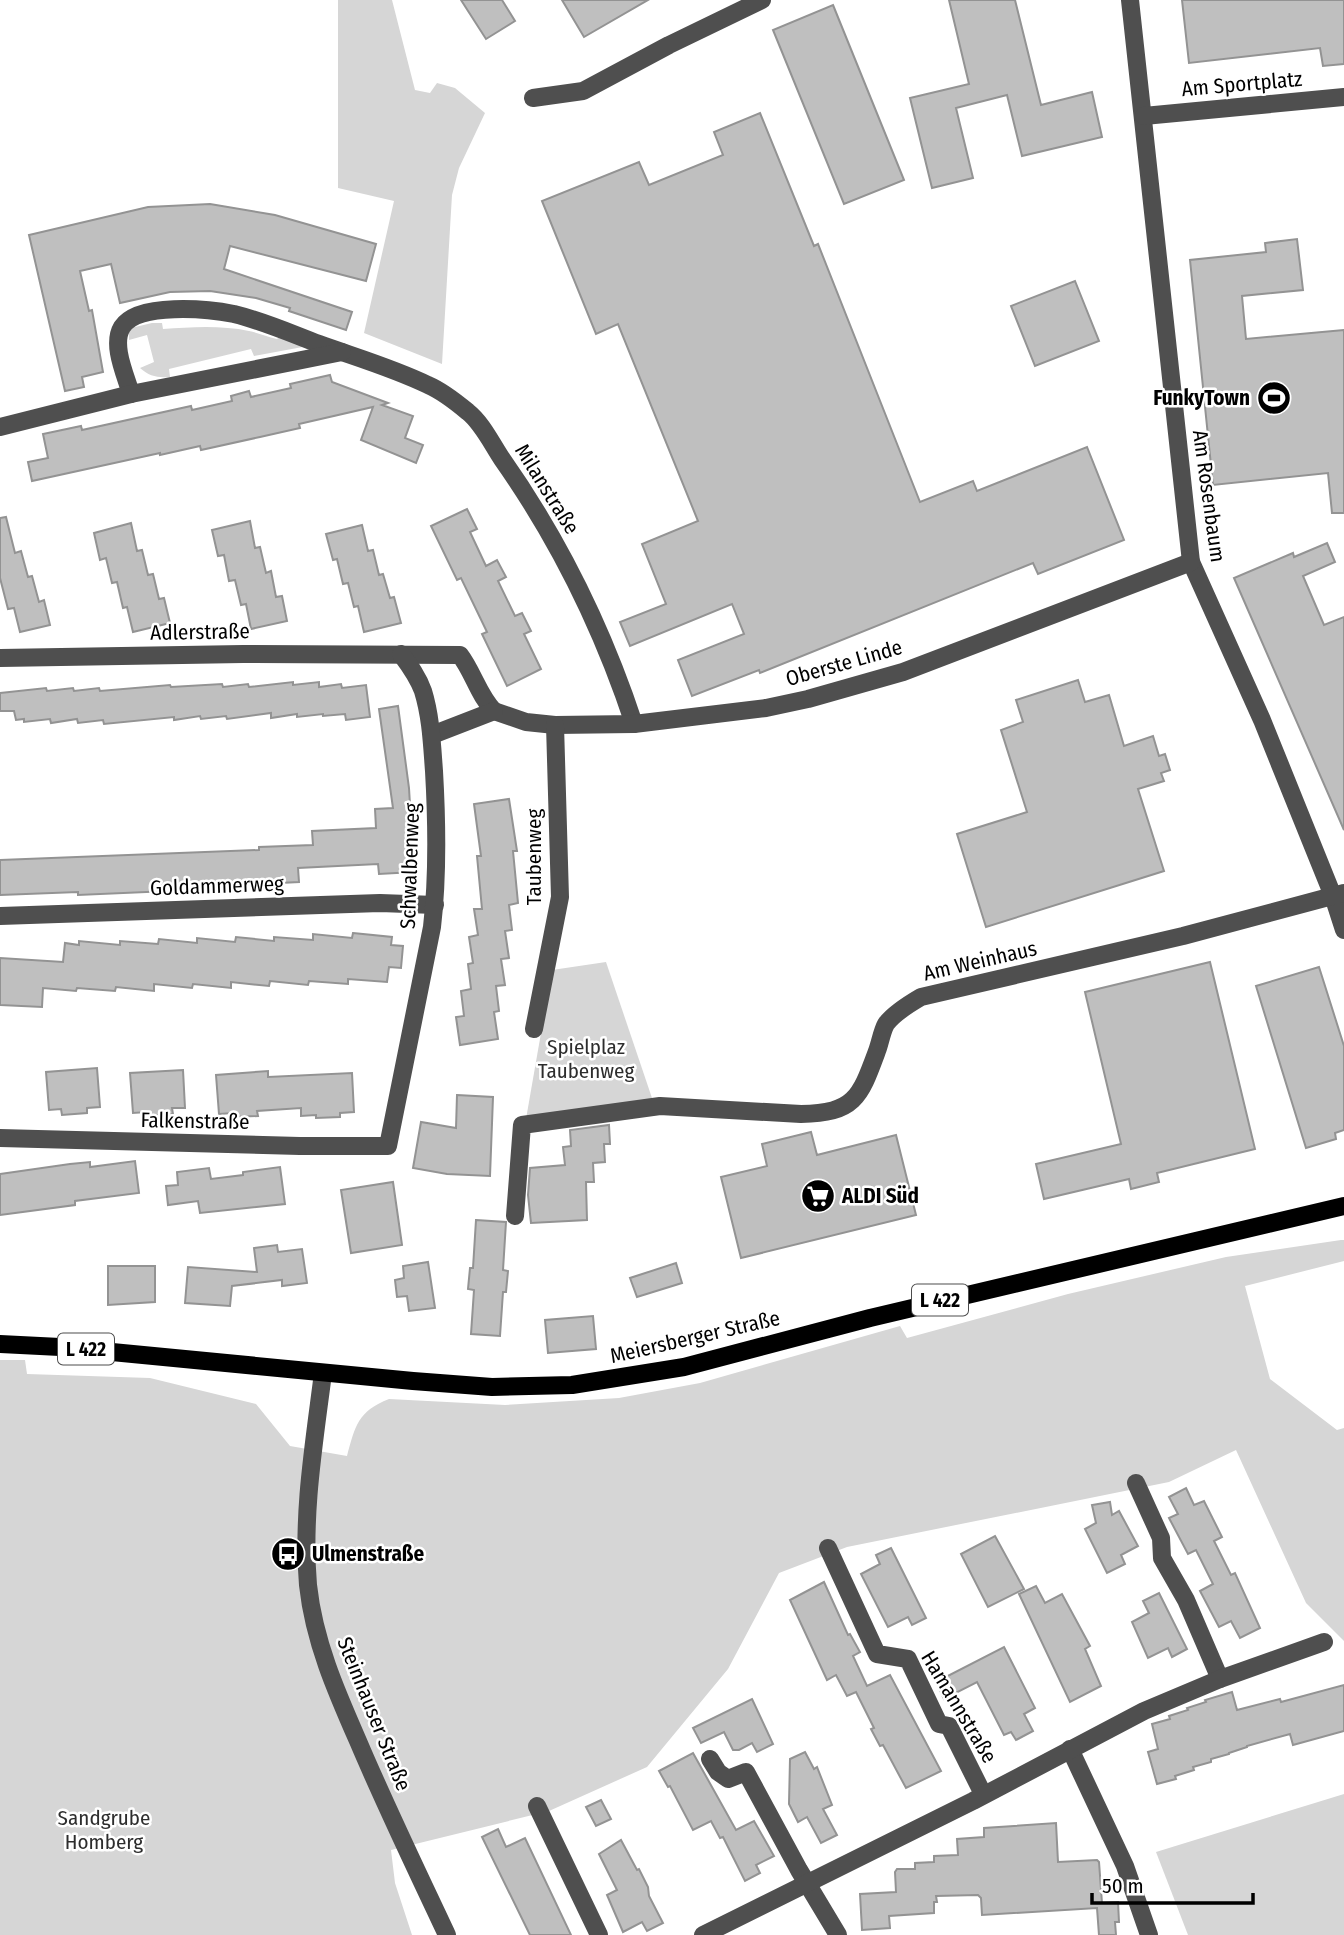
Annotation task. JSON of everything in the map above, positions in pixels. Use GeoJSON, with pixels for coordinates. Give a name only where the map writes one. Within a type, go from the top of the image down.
{"type":"FeatureCollection","features":[{"type":"Feature","properties":{"kind":"main road","name":"Meiersberger Straße"},"geometry":{"type":"LineString","coordinates":[[0,1344],[60,1347],[492,1387],[613,1380],[684,1367],[908,1308],[1344,1206]]}},
{"type":"Feature","properties":{"kind":"street"},"geometry":{"type":"LineString","coordinates":[[533,97],[583,91],[762,0]]}},
{"type":"Feature","properties":{"kind":"street","name":"Am Rosenbaum"},"geometry":{"type":"LineString","coordinates":[[1130,0],[1191,562],[1338,895],[1344,930]]}},
{"type":"Feature","properties":{"kind":"street","name":"Am Sportplatz"},"geometry":{"type":"LineString","coordinates":[[1144,116],[1344,97]]}},
{"type":"Feature","properties":{"kind":"street","name":"Milanstraße"},"geometry":{"type":"LineString","coordinates":[[131,394],[118,350],[121,328],[131,318],[160,310],[188,309],[232,314],[278,327],[430,386],[470,413],[519,482],[559,549],[588,607],[617,672],[634,724]]}},
{"type":"Feature","properties":{"kind":"street"},"geometry":{"type":"LineString","coordinates":[[0,427],[131,394],[342,352]]}},
{"type":"Feature","properties":{"kind":"street","name":"Oberste Linde"},"geometry":{"type":"LineString","coordinates":[[494,711],[526,722],[555,725],[634,724],[766,708],[820,696],[903,672],[1191,562]]}},
{"type":"Feature","properties":{"kind":"street","name":"Adlerstraße"},"geometry":{"type":"LineString","coordinates":[[0,658],[443,653],[460,655],[494,711]]}},
{"type":"Feature","properties":{"kind":"street"},"geometry":{"type":"LineString","coordinates":[[401,654],[423,692],[432,735],[494,711]]}},
{"type":"Feature","properties":{"kind":"street","name":"Taubenweg"},"geometry":{"type":"LineString","coordinates":[[534,1029],[560,897],[555,725]]}},
{"type":"Feature","properties":{"kind":"street","name":"Schwalbenweg"},"geometry":{"type":"LineString","coordinates":[[388,1146],[435,905],[432,735]]}},
{"type":"Feature","properties":{"kind":"street","name":"Am Weinhaus"},"geometry":{"type":"LineString","coordinates":[[515,1216],[522,1125],[660,1107],[802,1114],[840,1110],[853,1102],[866,1080],[886,1025],[905,1006],[921,997],[1183,936],[1338,895]]}},
{"type":"Feature","properties":{"kind":"street","name":"Goldammerweg"},"geometry":{"type":"LineString","coordinates":[[0,916],[352,904],[435,905]]}},
{"type":"Feature","properties":{"kind":"street","name":"Falkenstraße"},"geometry":{"type":"LineString","coordinates":[[0,1138],[388,1146]]}},
{"type":"Feature","properties":{"kind":"street","name":"Steinhauser Straße"},"geometry":{"type":"LineString","coordinates":[[323,1373],[306,1527],[309,1586],[317,1638],[362,1750],[447,1935]]}},
{"type":"Feature","properties":{"kind":"street"},"geometry":{"type":"LineString","coordinates":[[1136,1483],[1161,1538],[1162,1558],[1186,1600],[1220,1679]]}},
{"type":"Feature","properties":{"kind":"street","name":"Hamannstraße"},"geometry":{"type":"LineString","coordinates":[[828,1548],[877,1654],[908,1659],[939,1724],[949,1726],[983,1794]]}},
{"type":"Feature","properties":{"kind":"street","name":"Hamannstraße"},"geometry":{"type":"LineString","coordinates":[[703,1935],[1144,1710],[1220,1679],[1324,1642]]}},
{"type":"Feature","properties":{"kind":"street"},"geometry":{"type":"LineString","coordinates":[[1070,1749],[1125,1866],[1149,1935]]}},
{"type":"Feature","properties":{"kind":"street"},"geometry":{"type":"LineString","coordinates":[[709,1759],[718,1772],[728,1779],[746,1772],[838,1935]]}},
{"type":"Feature","properties":{"kind":"street"},"geometry":{"type":"LineString","coordinates":[[537,1806],[599,1935]]}},
{"type":"Feature","properties":{"kind":"green space"},"geometry":{"type":"Polygon","coordinates":[[[338,0],[392,0],[415,90],[430,93],[437,83],[455,88],[485,113],[459,168],[452,195],[442,364],[364,333],[394,201],[338,188],[338,0]]]}},
{"type":"Feature","properties":{"kind":"green space"},"geometry":{"type":"Polygon","coordinates":[[[162,323],[163,329],[238,329],[277,339],[282,334],[308,346],[254,356],[251,349],[169,369],[170,377],[157,377],[140,368],[154,362],[147,335],[129,340],[131,328],[162,323]]]}},
{"type":"Feature","properties":{"kind":"green space","name":"Spielplaz Taubenweg"},"geometry":{"type":"Polygon","coordinates":[[[606,962],[653,1101],[526,1119],[552,970],[606,962]]]}},
{"type":"Feature","properties":{"kind":"green space","name":"Sandgrube Homberg"},"geometry":{"type":"Polygon","coordinates":[[[1344,1240],[1344,1261],[1245,1286],[1270,1379],[1337,1430],[1344,1428],[1344,1641],[1306,1603],[1236,1450],[1169,1482],[847,1547],[779,1573],[728,1669],[647,1767],[549,1811],[391,1850],[395,1883],[412,1935],[0,1935],[0,1360],[25,1360],[27,1374],[150,1378],[256,1404],[290,1446],[347,1456],[364,1414],[389,1399],[505,1405],[619,1398],[700,1383],[900,1326],[907,1338],[1068,1294],[1226,1257],[1344,1240]]]}},
{"type":"Feature","properties":{"kind":"green space"},"geometry":{"type":"Polygon","coordinates":[[[1344,1794],[1344,1935],[1188,1935],[1156,1852],[1344,1794]]]}},
{"type":"Feature","properties":{"kind":"building"},"geometry":{"type":"Polygon","coordinates":[[[461,0],[502,0],[515,21],[486,39],[461,0]]]}},
{"type":"Feature","properties":{"kind":"building"},"geometry":{"type":"Polygon","coordinates":[[[562,0],[648,0],[584,37],[562,0]]]}},
{"type":"Feature","properties":{"kind":"building"},"geometry":{"type":"Polygon","coordinates":[[[949,0],[1015,0],[1041,105],[1092,92],[1102,137],[1022,156],[1007,95],[956,108],[973,178],[932,188],[910,98],[969,84],[949,0]]]}},
{"type":"Feature","properties":{"kind":"building"},"geometry":{"type":"Polygon","coordinates":[[[1182,0],[1344,0],[1344,64],[1323,66],[1320,48],[1189,63],[1182,0]]]}},
{"type":"Feature","properties":{"kind":"building"},"geometry":{"type":"Polygon","coordinates":[[[833,5],[904,180],[844,204],[773,30],[833,5]]]}},
{"type":"Feature","properties":{"kind":"building"},"geometry":{"type":"Polygon","coordinates":[[[760,113],[814,246],[818,244],[920,502],[973,481],[977,491],[1087,447],[1124,540],[1038,574],[1033,563],[760,673],[759,670],[692,696],[678,660],[744,634],[732,604],[630,646],[620,622],[666,604],[642,544],[698,521],[618,324],[596,334],[542,201],[639,162],[649,185],[723,155],[714,132],[760,113]]]}},
{"type":"Feature","properties":{"kind":"building"},"geometry":{"type":"Polygon","coordinates":[[[210,204],[275,215],[376,244],[366,281],[230,246],[224,269],[352,312],[346,330],[256,298],[210,291],[170,292],[120,303],[111,264],[80,271],[89,311],[92,310],[103,372],[82,377],[84,387],[65,391],[29,235],[148,207],[210,204]]]}},
{"type":"Feature","properties":{"kind":"building","name":"FunkyTown"},"geometry":{"type":"Polygon","coordinates":[[[1297,239],[1303,290],[1242,296],[1246,339],[1344,330],[1344,513],[1332,513],[1328,473],[1213,485],[1190,260],[1266,252],[1265,243],[1297,239]]]}},
{"type":"Feature","properties":{"kind":"building"},"geometry":{"type":"Polygon","coordinates":[[[1075,281],[1099,341],[1035,366],[1011,306],[1075,281]]]}},
{"type":"Feature","properties":{"kind":"building"},"geometry":{"type":"Polygon","coordinates":[[[330,375],[332,382],[388,403],[382,405],[413,416],[405,438],[423,445],[416,463],[361,440],[373,407],[299,424],[300,428],[201,450],[200,446],[160,453],[32,481],[28,462],[48,458],[43,434],[81,426],[82,430],[191,406],[192,410],[232,401],[231,396],[249,391],[251,397],[330,375]]]}},
{"type":"Feature","properties":{"kind":"building"},"geometry":{"type":"Polygon","coordinates":[[[467,509],[477,529],[470,532],[486,566],[497,560],[506,577],[498,581],[515,616],[522,613],[531,631],[524,634],[541,669],[507,686],[482,634],[487,632],[461,578],[457,580],[431,526],[467,509]]]}},
{"type":"Feature","properties":{"kind":"building"},"geometry":{"type":"Polygon","coordinates":[[[6,517],[15,553],[21,551],[39,602],[44,600],[50,625],[20,632],[14,608],[8,609],[0,578],[0,518],[6,517]]]}},
{"type":"Feature","properties":{"kind":"building"},"geometry":{"type":"Polygon","coordinates":[[[250,521],[255,548],[260,547],[266,573],[271,571],[276,597],[282,596],[287,621],[251,629],[246,604],[241,605],[235,580],[229,581],[224,555],[218,556],[212,530],[250,521]]]}},
{"type":"Feature","properties":{"kind":"building"},"geometry":{"type":"Polygon","coordinates":[[[131,523],[137,551],[142,550],[148,575],[153,574],[159,599],[164,598],[170,623],[133,632],[127,607],[123,608],[117,582],[112,583],[106,558],[100,560],[94,533],[131,523]]]}},
{"type":"Feature","properties":{"kind":"building"},"geometry":{"type":"Polygon","coordinates":[[[362,525],[368,551],[373,550],[379,575],[383,574],[390,598],[394,597],[401,623],[364,632],[358,606],[354,607],[348,583],[343,584],[337,559],[333,560],[326,534],[362,525]]]}},
{"type":"Feature","properties":{"kind":"building"},"geometry":{"type":"Polygon","coordinates":[[[1327,543],[1335,562],[1303,576],[1324,625],[1344,617],[1344,830],[1234,578],[1293,553],[1294,557],[1327,543]]]}},
{"type":"Feature","properties":{"kind":"building"},"geometry":{"type":"Polygon","coordinates":[[[1078,680],[1085,702],[1109,695],[1124,746],[1153,736],[1159,756],[1165,754],[1170,770],[1161,773],[1164,781],[1138,789],[1164,871],[986,927],[957,834],[1027,812],[1001,730],[1023,722],[1016,700],[1078,680]]]}},
{"type":"Feature","properties":{"kind":"building"},"geometry":{"type":"Polygon","coordinates":[[[293,682],[293,685],[319,682],[319,687],[341,684],[342,688],[366,685],[370,717],[346,720],[345,714],[297,717],[297,714],[271,718],[271,713],[227,719],[226,716],[201,719],[200,716],[174,720],[174,717],[104,724],[103,720],[78,723],[77,719],[51,723],[50,719],[24,722],[24,719],[16,720],[14,711],[0,711],[0,693],[46,688],[47,691],[73,688],[74,691],[99,688],[100,691],[170,685],[222,684],[223,687],[248,684],[249,687],[293,682]]]}},
{"type":"Feature","properties":{"kind":"building"},"geometry":{"type":"Polygon","coordinates":[[[398,706],[409,788],[414,872],[379,874],[378,864],[298,868],[299,882],[238,885],[238,888],[78,895],[78,892],[0,895],[0,860],[259,850],[259,847],[313,845],[312,831],[376,828],[375,809],[393,808],[379,709],[398,706]]]}},
{"type":"Feature","properties":{"kind":"building"},"geometry":{"type":"Polygon","coordinates":[[[509,799],[517,851],[513,851],[518,903],[509,905],[512,930],[505,931],[509,958],[501,959],[505,985],[496,986],[499,1011],[494,1012],[498,1039],[460,1045],[456,1017],[464,1016],[461,991],[471,989],[468,964],[473,963],[469,937],[478,935],[474,909],[482,909],[477,856],[481,856],[474,804],[509,799]]]}},
{"type":"Feature","properties":{"kind":"building"},"geometry":{"type":"Polygon","coordinates":[[[353,933],[392,937],[391,945],[403,946],[401,968],[389,967],[387,982],[348,979],[348,984],[309,981],[308,985],[270,981],[269,986],[231,982],[231,988],[154,984],[154,991],[116,987],[115,991],[43,988],[42,1007],[0,1005],[0,958],[63,962],[65,943],[79,945],[79,941],[120,945],[120,941],[158,944],[159,939],[197,943],[197,938],[235,942],[236,937],[274,941],[274,937],[313,940],[313,934],[352,938],[353,933]]]}},
{"type":"Feature","properties":{"kind":"building"},"geometry":{"type":"Polygon","coordinates":[[[1210,962],[1255,1149],[1157,1173],[1159,1182],[1131,1189],[1129,1179],[1044,1199],[1036,1164],[1121,1144],[1085,992],[1210,962]]]}},
{"type":"Feature","properties":{"kind":"building"},"geometry":{"type":"Polygon","coordinates":[[[1319,967],[1344,1046],[1344,1130],[1335,1133],[1336,1139],[1306,1148],[1256,986],[1319,967]]]}},
{"type":"Feature","properties":{"kind":"building"},"geometry":{"type":"Polygon","coordinates":[[[97,1068],[100,1107],[87,1108],[87,1113],[62,1115],[61,1109],[49,1110],[46,1072],[97,1068]]]}},
{"type":"Feature","properties":{"kind":"building"},"geometry":{"type":"Polygon","coordinates":[[[183,1070],[185,1108],[172,1108],[173,1114],[147,1116],[147,1112],[133,1113],[130,1073],[183,1070]]]}},
{"type":"Feature","properties":{"kind":"building"},"geometry":{"type":"Polygon","coordinates":[[[268,1071],[268,1077],[352,1073],[354,1112],[340,1113],[340,1117],[316,1118],[316,1115],[301,1116],[301,1108],[257,1111],[258,1116],[233,1117],[233,1113],[219,1114],[216,1075],[268,1071]]]}},
{"type":"Feature","properties":{"kind":"building"},"geometry":{"type":"Polygon","coordinates":[[[457,1095],[493,1097],[490,1176],[447,1174],[413,1168],[421,1122],[456,1128],[457,1095]]]}},
{"type":"Feature","properties":{"kind":"building"},"geometry":{"type":"Polygon","coordinates":[[[609,1125],[610,1144],[604,1144],[605,1162],[593,1163],[594,1182],[586,1182],[587,1220],[531,1223],[528,1195],[530,1168],[565,1165],[563,1147],[571,1146],[570,1130],[609,1125]]]}},
{"type":"Feature","properties":{"kind":"building","name":"ALDI Süd"},"geometry":{"type":"Polygon","coordinates":[[[811,1132],[817,1155],[896,1135],[916,1215],[741,1258],[721,1177],[767,1166],[762,1144],[811,1132]]]}},
{"type":"Feature","properties":{"kind":"building"},"geometry":{"type":"Polygon","coordinates":[[[135,1161],[139,1193],[75,1201],[75,1205],[0,1215],[0,1174],[90,1162],[90,1167],[135,1161]]]}},
{"type":"Feature","properties":{"kind":"building"},"geometry":{"type":"Polygon","coordinates":[[[280,1167],[285,1204],[200,1213],[198,1201],[168,1205],[166,1186],[178,1185],[177,1172],[209,1168],[211,1179],[280,1167]]]}},
{"type":"Feature","properties":{"kind":"building"},"geometry":{"type":"Polygon","coordinates":[[[393,1182],[402,1245],[351,1253],[341,1190],[393,1182]]]}},
{"type":"Feature","properties":{"kind":"building"},"geometry":{"type":"Polygon","coordinates":[[[476,1220],[506,1222],[503,1270],[508,1271],[506,1292],[503,1292],[500,1336],[471,1334],[474,1290],[468,1289],[470,1268],[473,1268],[476,1220]]]}},
{"type":"Feature","properties":{"kind":"building"},"geometry":{"type":"Polygon","coordinates":[[[277,1245],[278,1252],[302,1249],[307,1283],[282,1286],[282,1280],[232,1286],[230,1306],[185,1303],[188,1267],[257,1272],[254,1248],[277,1245]]]}},
{"type":"Feature","properties":{"kind":"building"},"geometry":{"type":"Polygon","coordinates":[[[428,1262],[435,1308],[409,1311],[407,1296],[397,1297],[395,1280],[404,1278],[403,1266],[428,1262]]]}},
{"type":"Feature","properties":{"kind":"building"},"geometry":{"type":"Polygon","coordinates":[[[676,1263],[682,1283],[637,1297],[630,1278],[676,1263]]]}},
{"type":"Feature","properties":{"kind":"building"},"geometry":{"type":"Polygon","coordinates":[[[108,1266],[155,1266],[155,1302],[108,1305],[108,1266]]]}},
{"type":"Feature","properties":{"kind":"building"},"geometry":{"type":"Polygon","coordinates":[[[593,1316],[596,1349],[548,1353],[545,1320],[593,1316]]]}},
{"type":"Feature","properties":{"kind":"building"},"geometry":{"type":"Polygon","coordinates":[[[1186,1488],[1194,1505],[1204,1501],[1222,1537],[1214,1541],[1231,1575],[1235,1573],[1260,1628],[1240,1638],[1231,1621],[1219,1627],[1200,1591],[1213,1584],[1196,1550],[1188,1554],[1169,1518],[1178,1514],[1169,1497],[1186,1488]]]}},
{"type":"Feature","properties":{"kind":"building"},"geometry":{"type":"Polygon","coordinates":[[[1110,1502],[1112,1515],[1119,1511],[1138,1546],[1121,1555],[1125,1564],[1107,1573],[1085,1529],[1096,1523],[1092,1505],[1110,1502]]]}},
{"type":"Feature","properties":{"kind":"building"},"geometry":{"type":"Polygon","coordinates":[[[995,1536],[1024,1589],[988,1607],[961,1554],[995,1536]]]}},
{"type":"Feature","properties":{"kind":"building"},"geometry":{"type":"Polygon","coordinates":[[[891,1548],[926,1618],[912,1625],[908,1617],[888,1627],[861,1574],[880,1564],[876,1555],[891,1548]]]}},
{"type":"Feature","properties":{"kind":"building"},"geometry":{"type":"Polygon","coordinates":[[[824,1582],[848,1635],[850,1634],[860,1652],[853,1656],[867,1686],[890,1675],[941,1771],[906,1788],[883,1745],[880,1746],[871,1729],[874,1728],[856,1692],[847,1696],[836,1675],[827,1680],[790,1600],[824,1582]]]}},
{"type":"Feature","properties":{"kind":"building"},"geometry":{"type":"Polygon","coordinates":[[[1036,1586],[1045,1603],[1062,1594],[1090,1646],[1085,1649],[1101,1686],[1070,1702],[1019,1594],[1036,1586]]]}},
{"type":"Feature","properties":{"kind":"building"},"geometry":{"type":"Polygon","coordinates":[[[1159,1593],[1187,1649],[1172,1657],[1168,1648],[1148,1658],[1132,1622],[1149,1613],[1143,1601],[1159,1593]]]}},
{"type":"Feature","properties":{"kind":"building"},"geometry":{"type":"Polygon","coordinates":[[[1004,1647],[1035,1708],[1024,1714],[1033,1731],[1016,1740],[1011,1732],[1004,1735],[977,1682],[944,1699],[936,1682],[1004,1647]]]}},
{"type":"Feature","properties":{"kind":"building"},"geometry":{"type":"Polygon","coordinates":[[[1344,1685],[1344,1731],[1293,1745],[1290,1734],[1247,1746],[1193,1767],[1194,1770],[1175,1776],[1176,1779],[1157,1784],[1148,1752],[1158,1749],[1152,1724],[1170,1719],[1169,1716],[1206,1702],[1205,1700],[1232,1692],[1237,1710],[1280,1699],[1281,1702],[1344,1685]]]}},
{"type":"Feature","properties":{"kind":"building"},"geometry":{"type":"Polygon","coordinates":[[[752,1699],[773,1744],[757,1752],[752,1743],[733,1750],[724,1732],[701,1743],[693,1728],[752,1699]]]}},
{"type":"Feature","properties":{"kind":"building"},"geometry":{"type":"Polygon","coordinates":[[[805,1752],[814,1769],[817,1767],[832,1805],[823,1809],[837,1835],[821,1843],[807,1817],[798,1822],[789,1804],[790,1759],[805,1752]]]}},
{"type":"Feature","properties":{"kind":"building"},"geometry":{"type":"Polygon","coordinates":[[[693,1753],[736,1830],[754,1821],[774,1856],[756,1865],[760,1873],[745,1881],[723,1837],[720,1838],[711,1821],[693,1830],[659,1771],[693,1753]]]}},
{"type":"Feature","properties":{"kind":"building"},"geometry":{"type":"Polygon","coordinates":[[[601,1800],[611,1819],[596,1826],[586,1807],[601,1800]]]}},
{"type":"Feature","properties":{"kind":"building"},"geometry":{"type":"Polygon","coordinates":[[[1056,1823],[1058,1862],[1099,1862],[1102,1903],[1118,1902],[1119,1922],[1115,1922],[1116,1935],[1099,1935],[1097,1908],[982,1915],[981,1898],[978,1895],[936,1896],[934,1913],[889,1916],[890,1928],[862,1930],[860,1894],[896,1892],[897,1869],[915,1869],[915,1863],[934,1862],[934,1856],[958,1855],[957,1839],[984,1837],[984,1828],[1056,1823]]]}},
{"type":"Feature","properties":{"kind":"building"},"geometry":{"type":"Polygon","coordinates":[[[498,1829],[506,1847],[525,1838],[571,1935],[530,1935],[482,1837],[498,1829]]]}},
{"type":"Feature","properties":{"kind":"building"},"geometry":{"type":"Polygon","coordinates":[[[621,1840],[637,1870],[639,1869],[663,1923],[647,1931],[642,1922],[623,1932],[607,1895],[617,1890],[599,1854],[621,1840]]]}},
{"type":"Feature","properties":{"kind":"place","name":"FunkyTown"},"geometry":{"type":"Point","coordinates":[1274,398]}},
{"type":"Feature","properties":{"kind":"place","name":"ALDI Süd"},"geometry":{"type":"Point","coordinates":[818,1196]}},
{"type":"Feature","properties":{"kind":"place","name":"Ulmenstraße"},"geometry":{"type":"Point","coordinates":[288,1554]}}]}
